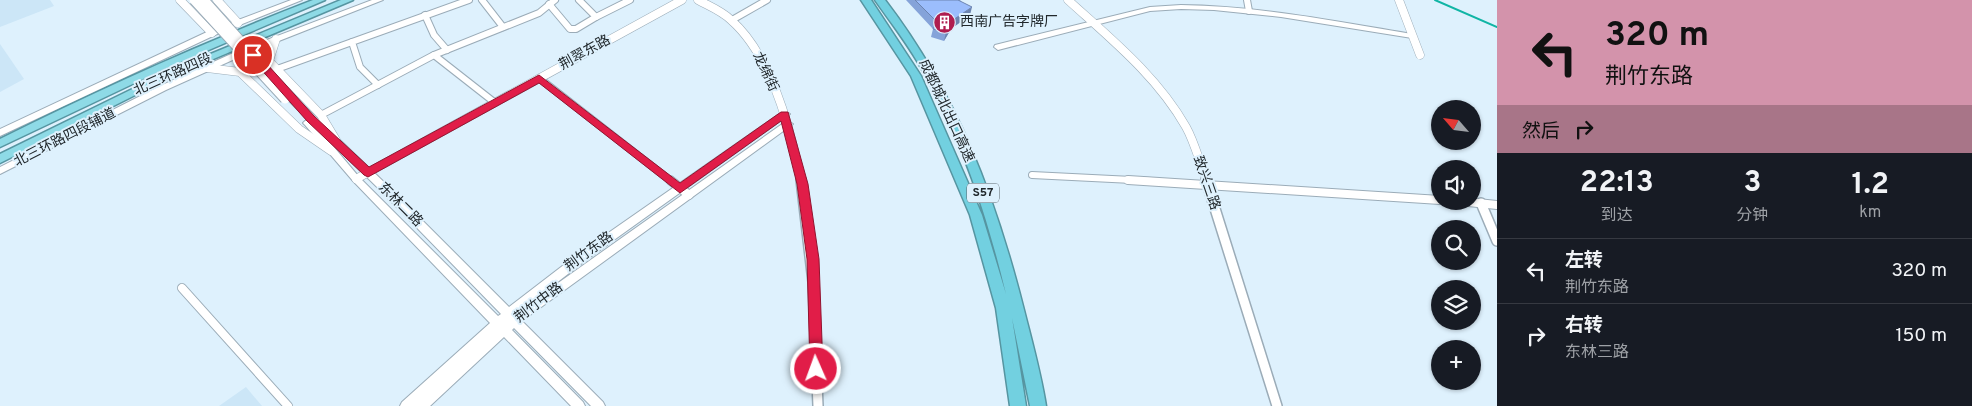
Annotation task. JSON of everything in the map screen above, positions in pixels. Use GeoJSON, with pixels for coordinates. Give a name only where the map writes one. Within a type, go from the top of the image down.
{"type":"FeatureCollection","features":[{"type":"Feature","properties":{"kind":"highway","name":"北三环路四段"},"geometry":{"type":"LineString","coordinates":[[0,142],[135,76],[226,37],[321,0]]}},
{"type":"Feature","properties":{"kind":"highway","name":"北三环路四段"},"geometry":{"type":"LineString","coordinates":[[0,159],[170,74],[349,0]]}},
{"type":"Feature","properties":{"kind":"highway"},"geometry":{"type":"LineString","coordinates":[[292,33],[349,0]]}},
{"type":"Feature","properties":{"kind":"highway"},"geometry":{"type":"LineString","coordinates":[[888,0],[902,26]]}},
{"type":"Feature","properties":{"kind":"highway","name":"成都城北出口高速"},"geometry":{"type":"LineString","coordinates":[[870,2],[902,26],[931,74],[994,220],[1038,406]]}},
{"type":"Feature","properties":{"kind":"highway","name":"成都城北出口高速"},"geometry":{"type":"LineString","coordinates":[[870,2],[916,76],[976,216],[1003,308],[1018,406]]}},
{"type":"Feature","properties":{"kind":"main road","name":"东林二路"},"geometry":{"type":"LineString","coordinates":[[194,0],[334,148],[356,180],[579,406]]}},
{"type":"Feature","properties":{"kind":"main road","name":"东林二路"},"geometry":{"type":"LineString","coordinates":[[204,0],[288,98]]}},
{"type":"Feature","properties":{"kind":"main road"},"geometry":{"type":"LineString","coordinates":[[0,133],[212,33],[298,0]]}},
{"type":"Feature","properties":{"kind":"main road","name":"北三环路四段辅道"},"geometry":{"type":"LineString","coordinates":[[0,171],[163,88],[207,68],[276,39],[379,0]]}},
{"type":"Feature","properties":{"kind":"main road"},"geometry":{"type":"LineString","coordinates":[[998,47],[1150,9],[1173,6],[1249,11],[1412,36]]}},
{"type":"Feature","properties":{"kind":"main road","name":"荆竹中路"},"geometry":{"type":"LineString","coordinates":[[421,406],[512,317],[786,119]]}},
{"type":"Feature","properties":{"kind":"main road","name":"东林二路"},"geometry":{"type":"LineString","coordinates":[[334,148],[368,173],[600,406]]}},
{"type":"Feature","properties":{"kind":"main road"},"geometry":{"type":"LineString","coordinates":[[406,406],[501,327]]}},
{"type":"Feature","properties":{"kind":"street"},"geometry":{"type":"LineString","coordinates":[[180,0],[212,33]]}},
{"type":"Feature","properties":{"kind":"street"},"geometry":{"type":"LineString","coordinates":[[218,0],[238,22]]}},
{"type":"Feature","properties":{"kind":"street"},"geometry":{"type":"LineString","coordinates":[[277,69],[469,0]]}},
{"type":"Feature","properties":{"kind":"street"},"geometry":{"type":"LineString","coordinates":[[482,0],[489,7],[492,17],[503,27]]}},
{"type":"Feature","properties":{"kind":"street"},"geometry":{"type":"LineString","coordinates":[[320,115],[434,55],[539,13],[555,0]]}},
{"type":"Feature","properties":{"kind":"street"},"geometry":{"type":"LineString","coordinates":[[579,0],[596,17]]}},
{"type":"Feature","properties":{"kind":"street"},"geometry":{"type":"LineString","coordinates":[[615,0],[619,6]]}},
{"type":"Feature","properties":{"kind":"street"},"geometry":{"type":"LineString","coordinates":[[549,4],[565,26],[570,29],[576,29],[630,0]]}},
{"type":"Feature","properties":{"kind":"street","name":"荆翠东路"},"geometry":{"type":"LineString","coordinates":[[356,180],[494,102],[682,0]]}},
{"type":"Feature","properties":{"kind":"street","name":"龙绵街"},"geometry":{"type":"LineString","coordinates":[[698,0],[732,20],[750,41],[786,119],[803,184],[813,259],[818,406]]}},
{"type":"Feature","properties":{"kind":"street"},"geometry":{"type":"LineString","coordinates":[[732,20],[767,0]]}},
{"type":"Feature","properties":{"kind":"street","name":"致兴三路"},"geometry":{"type":"LineString","coordinates":[[1068,0],[1132,59],[1165,94],[1187,129],[1208,184],[1277,406]]}},
{"type":"Feature","properties":{"kind":"street"},"geometry":{"type":"LineString","coordinates":[[1247,0],[1249,11]]}},
{"type":"Feature","properties":{"kind":"street"},"geometry":{"type":"LineString","coordinates":[[1398,0],[1420,55]]}},
{"type":"Feature","properties":{"kind":"street"},"geometry":{"type":"LineString","coordinates":[[425,16],[434,34],[447,50]]}},
{"type":"Feature","properties":{"kind":"street"},"geometry":{"type":"LineString","coordinates":[[269,61],[276,39]]}},
{"type":"Feature","properties":{"kind":"street"},"geometry":{"type":"LineString","coordinates":[[352,42],[360,67],[378,85]]}},
{"type":"Feature","properties":{"kind":"street"},"geometry":{"type":"LineString","coordinates":[[434,55],[494,102]]}},
{"type":"Feature","properties":{"kind":"street"},"geometry":{"type":"LineString","coordinates":[[240,72],[243,67],[254,62],[269,61],[320,115],[334,148]]}},
{"type":"Feature","properties":{"kind":"street"},"geometry":{"type":"LineString","coordinates":[[207,68],[240,72],[299,129],[334,148]]}},
{"type":"Feature","properties":{"kind":"street"},"geometry":{"type":"LineString","coordinates":[[539,78],[684,192]]}},
{"type":"Feature","properties":{"kind":"street"},"geometry":{"type":"LineString","coordinates":[[1032,175],[1208,184],[1431,199]]}},
{"type":"Feature","properties":{"kind":"street"},"geometry":{"type":"LineString","coordinates":[[1481,203],[1497,206]]}},
{"type":"Feature","properties":{"kind":"street"},"geometry":{"type":"LineString","coordinates":[[1481,203],[1497,241]]}},
{"type":"Feature","properties":{"kind":"street"},"geometry":{"type":"LineString","coordinates":[[182,288],[288,406]]}},
{"type":"Feature","properties":{"kind":"shaded area"},"geometry":{"type":"Polygon","coordinates":[[[0,0],[50,0],[54,6],[0,27],[0,0]]]}},
{"type":"Feature","properties":{"kind":"shaded area"},"geometry":{"type":"Polygon","coordinates":[[[0,44],[24,79],[0,92],[0,44]]]}},
{"type":"Feature","properties":{"kind":"shaded area"},"geometry":{"type":"Polygon","coordinates":[[[246,387],[262,406],[219,406],[246,387]]]}},
{"type":"Feature","properties":{"kind":"building","name":"西南广告字牌厂"},"geometry":{"type":"Polygon","coordinates":[[[915,0],[958,0],[972,7],[953,20],[946,32],[933,29],[937,22],[915,0]]]}},
{"type":"Feature","properties":{"kind":"waterway"},"geometry":{"type":"LineString","coordinates":[[1435,0],[1497,27]]}},
{"type":"Feature","properties":{"kind":"place","name":"西南广告字牌厂"},"geometry":{"type":"Point","coordinates":[944,22]}},
{"type":"Feature","properties":{"kind":"route"},"geometry":{"type":"LineString","coordinates":[[253,55],[311,119],[368,173],[539,78],[680,188],[785,114],[803,184],[813,259],[816,369]]}}]}
